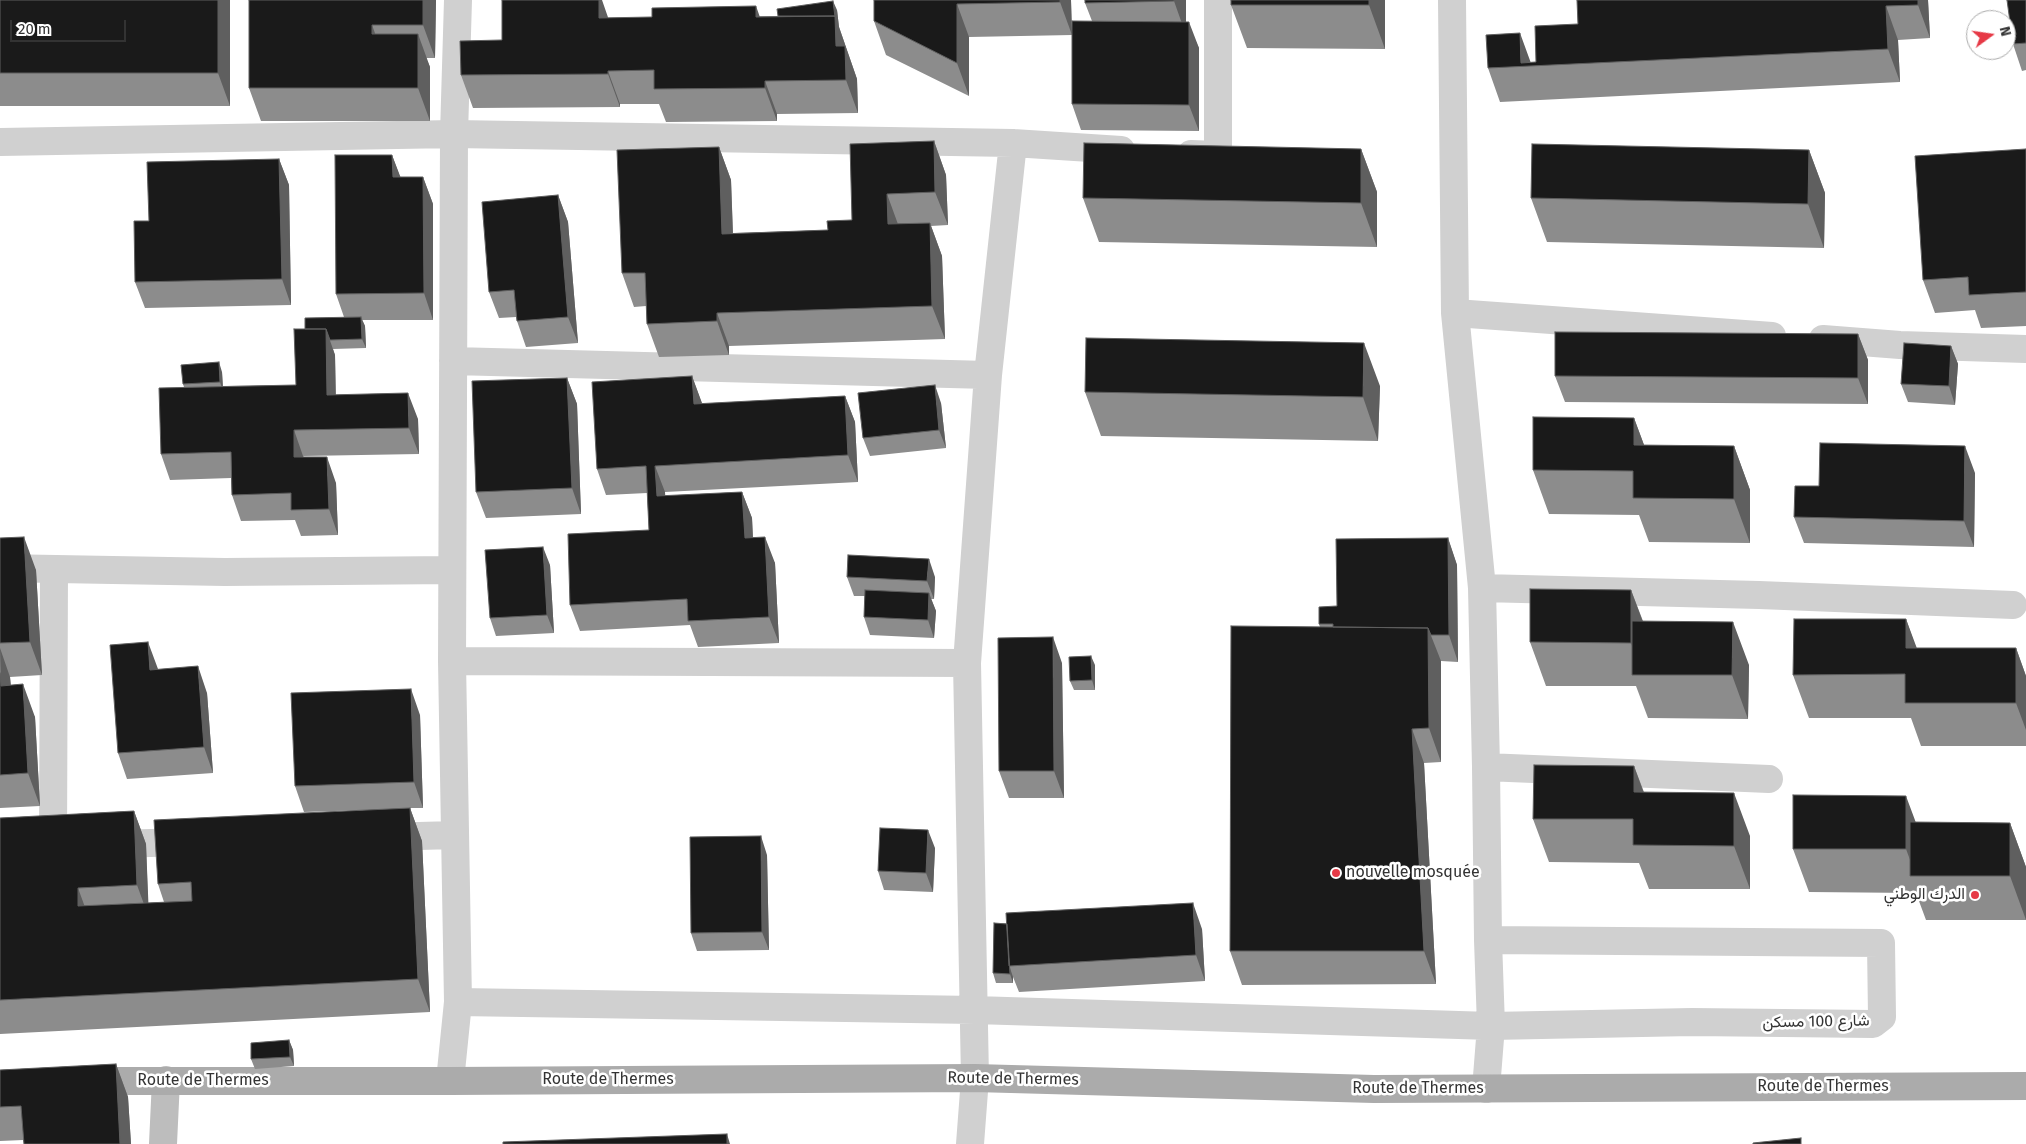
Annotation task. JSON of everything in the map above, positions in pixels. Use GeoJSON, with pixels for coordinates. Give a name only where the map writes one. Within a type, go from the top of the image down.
{"type":"FeatureCollection","features":[{"type":"Feature","properties":{"kind":"main road","name":"Route de Thermes"},"geometry":{"type":"LineString","coordinates":[[58,1082],[166,1080],[450,1081],[975,1078],[1374,1089],[2026,1086]]}},
{"type":"Feature","properties":{"kind":"main road"},"geometry":{"type":"LineString","coordinates":[[164,1144],[166,1080]]}},
{"type":"Feature","properties":{"kind":"street"},"geometry":{"type":"LineString","coordinates":[[450,1081],[458,1002],[452,570],[454,134],[458,0]]}},
{"type":"Feature","properties":{"kind":"street"},"geometry":{"type":"LineString","coordinates":[[0,142],[454,134],[1013,143],[1218,155],[1218,0]]}},
{"type":"Feature","properties":{"kind":"street"},"geometry":{"type":"LineString","coordinates":[[1452,0],[1455,313],[1482,588],[1488,940],[1492,1026],[1486,1089]]}},
{"type":"Feature","properties":{"kind":"street"},"geometry":{"type":"LineString","coordinates":[[970,1144],[975,1078],[967,664],[988,375],[1013,143]]}},
{"type":"Feature","properties":{"kind":"street"},"geometry":{"type":"LineString","coordinates":[[1455,313],[1900,345],[2026,349]]}},
{"type":"Feature","properties":{"kind":"street"},"geometry":{"type":"LineString","coordinates":[[453,361],[988,375]]}},
{"type":"Feature","properties":{"kind":"street"},"geometry":{"type":"LineString","coordinates":[[0,568],[225,572],[452,570]]}},
{"type":"Feature","properties":{"kind":"street"},"geometry":{"type":"LineString","coordinates":[[52,846],[54,570]]}},
{"type":"Feature","properties":{"kind":"street"},"geometry":{"type":"LineString","coordinates":[[1482,588],[1759,595],[2013,605]]}},
{"type":"Feature","properties":{"kind":"street"},"geometry":{"type":"LineString","coordinates":[[452,661],[967,664]]}},
{"type":"Feature","properties":{"kind":"street"},"geometry":{"type":"LineString","coordinates":[[1486,767],[1769,779]]}},
{"type":"Feature","properties":{"kind":"street"},"geometry":{"type":"LineString","coordinates":[[357,837],[456,835]]}},
{"type":"Feature","properties":{"kind":"street"},"geometry":{"type":"LineString","coordinates":[[26,841],[52,846],[220,841]]}},
{"type":"Feature","properties":{"kind":"street","name":"شارع 100 مسكن"},"geometry":{"type":"LineString","coordinates":[[1488,940],[1881,943],[1882,1017],[1873,1024],[1692,1022],[1492,1026]]}},
{"type":"Feature","properties":{"kind":"street"},"geometry":{"type":"LineString","coordinates":[[458,1002],[974,1010],[1492,1026]]}},
{"type":"Feature","properties":{"kind":"building"},"geometry":{"type":"Polygon","coordinates":[[[0,0],[218,0],[218,73],[0,73],[0,0]]]}},
{"type":"Feature","properties":{"kind":"building"},"geometry":{"type":"Polygon","coordinates":[[[249,0],[423,0],[423,25],[372,25],[372,34],[418,34],[418,88],[249,88],[249,0]]]}},
{"type":"Feature","properties":{"kind":"building"},"geometry":{"type":"Polygon","coordinates":[[[502,0],[599,0],[599,18],[652,17],[652,8],[756,6],[756,17],[835,16],[836,46],[845,46],[846,80],[765,81],[765,88],[654,89],[654,70],[608,71],[608,74],[461,75],[460,41],[502,40],[502,0]]]}},
{"type":"Feature","properties":{"kind":"building"},"geometry":{"type":"Polygon","coordinates":[[[874,0],[1060,0],[1060,2],[957,4],[957,63],[874,21],[874,0]]]}},
{"type":"Feature","properties":{"kind":"building"},"geometry":{"type":"Polygon","coordinates":[[[1085,0],[1174,0],[1174,1],[1085,3],[1085,0]]]}},
{"type":"Feature","properties":{"kind":"building"},"geometry":{"type":"Polygon","coordinates":[[[1231,0],[1369,0],[1369,5],[1231,5],[1231,0]]]}},
{"type":"Feature","properties":{"kind":"building"},"geometry":{"type":"Polygon","coordinates":[[[1577,0],[1918,0],[1918,5],[1886,6],[1888,49],[1488,68],[1486,35],[1520,33],[1521,63],[1536,62],[1535,26],[1578,24],[1577,0]]]}},
{"type":"Feature","properties":{"kind":"building"},"geometry":{"type":"Polygon","coordinates":[[[2007,0],[2026,0],[2026,43],[2016,44],[2016,10],[2008,10],[2007,0]]]}},
{"type":"Feature","properties":{"kind":"building"},"geometry":{"type":"Polygon","coordinates":[[[833,1],[835,16],[778,16],[777,9],[833,1]]]}},
{"type":"Feature","properties":{"kind":"building"},"geometry":{"type":"Polygon","coordinates":[[[1072,21],[1189,22],[1189,105],[1072,104],[1072,21]]]}},
{"type":"Feature","properties":{"kind":"building"},"geometry":{"type":"Polygon","coordinates":[[[934,141],[935,192],[887,194],[888,224],[930,223],[932,306],[717,313],[717,321],[647,324],[645,273],[622,273],[617,150],[719,147],[722,234],[828,230],[827,221],[852,220],[850,144],[934,141]]]}},
{"type":"Feature","properties":{"kind":"building"},"geometry":{"type":"Polygon","coordinates":[[[1084,143],[1361,149],[1361,203],[1083,198],[1084,143]]]}},
{"type":"Feature","properties":{"kind":"building"},"geometry":{"type":"Polygon","coordinates":[[[1532,144],[1809,150],[1808,204],[1531,198],[1532,144]]]}},
{"type":"Feature","properties":{"kind":"building"},"geometry":{"type":"Polygon","coordinates":[[[2026,149],[2026,292],[1969,295],[1968,277],[1923,280],[1915,156],[2026,149]]]}},
{"type":"Feature","properties":{"kind":"building"},"geometry":{"type":"Polygon","coordinates":[[[335,155],[392,155],[393,177],[423,177],[424,293],[336,294],[335,155]]]}},
{"type":"Feature","properties":{"kind":"building"},"geometry":{"type":"Polygon","coordinates":[[[279,159],[282,279],[135,282],[134,221],[149,221],[147,162],[279,159]]]}},
{"type":"Feature","properties":{"kind":"building"},"geometry":{"type":"Polygon","coordinates":[[[558,195],[568,317],[517,321],[514,290],[489,292],[482,202],[558,195]]]}},
{"type":"Feature","properties":{"kind":"building"},"geometry":{"type":"Polygon","coordinates":[[[361,317],[362,339],[330,340],[326,329],[305,329],[305,318],[361,317]]]}},
{"type":"Feature","properties":{"kind":"building"},"geometry":{"type":"Polygon","coordinates":[[[294,329],[326,329],[327,395],[408,393],[409,428],[294,430],[294,457],[327,457],[329,509],[291,510],[291,493],[232,495],[231,452],[161,454],[159,388],[296,385],[294,329]]]}},
{"type":"Feature","properties":{"kind":"building"},"geometry":{"type":"Polygon","coordinates":[[[1555,332],[1858,334],[1858,378],[1555,376],[1555,332]]]}},
{"type":"Feature","properties":{"kind":"building"},"geometry":{"type":"Polygon","coordinates":[[[1086,338],[1364,343],[1363,397],[1085,392],[1086,338]]]}},
{"type":"Feature","properties":{"kind":"building"},"geometry":{"type":"Polygon","coordinates":[[[1904,343],[1951,346],[1949,386],[1901,384],[1904,343]]]}},
{"type":"Feature","properties":{"kind":"building"},"geometry":{"type":"Polygon","coordinates":[[[219,362],[220,382],[183,384],[181,365],[219,362]]]}},
{"type":"Feature","properties":{"kind":"building"},"geometry":{"type":"Polygon","coordinates":[[[692,376],[694,404],[845,396],[848,455],[655,466],[657,496],[742,492],[745,538],[765,537],[769,617],[688,621],[687,599],[570,605],[568,534],[649,530],[646,466],[597,469],[592,382],[692,376]]]}},
{"type":"Feature","properties":{"kind":"building"},"geometry":{"type":"Polygon","coordinates":[[[567,378],[572,488],[476,492],[472,381],[567,378]]]}},
{"type":"Feature","properties":{"kind":"building"},"geometry":{"type":"Polygon","coordinates":[[[935,385],[939,430],[863,438],[858,393],[935,385]]]}},
{"type":"Feature","properties":{"kind":"building"},"geometry":{"type":"Polygon","coordinates":[[[1533,417],[1634,418],[1634,445],[1734,446],[1734,499],[1633,498],[1633,471],[1533,470],[1533,417]]]}},
{"type":"Feature","properties":{"kind":"building"},"geometry":{"type":"Polygon","coordinates":[[[1820,443],[1965,446],[1964,521],[1794,517],[1795,486],[1819,486],[1820,443]]]}},
{"type":"Feature","properties":{"kind":"building"},"geometry":{"type":"Polygon","coordinates":[[[24,537],[30,642],[0,643],[0,538],[24,537]]]}},
{"type":"Feature","properties":{"kind":"building"},"geometry":{"type":"Polygon","coordinates":[[[1448,538],[1449,635],[1431,635],[1428,628],[1333,627],[1333,624],[1319,624],[1319,607],[1337,606],[1336,539],[1448,538]]]}},
{"type":"Feature","properties":{"kind":"building"},"geometry":{"type":"Polygon","coordinates":[[[543,547],[547,615],[490,618],[485,550],[543,547]]]}},
{"type":"Feature","properties":{"kind":"building"},"geometry":{"type":"Polygon","coordinates":[[[848,555],[929,559],[927,581],[847,577],[848,555]]]}},
{"type":"Feature","properties":{"kind":"building"},"geometry":{"type":"Polygon","coordinates":[[[1530,589],[1631,590],[1631,643],[1530,642],[1530,589]]]}},
{"type":"Feature","properties":{"kind":"building"},"geometry":{"type":"Polygon","coordinates":[[[865,590],[929,593],[928,620],[864,617],[865,590]]]}},
{"type":"Feature","properties":{"kind":"building"},"geometry":{"type":"Polygon","coordinates":[[[1794,619],[1906,619],[1906,648],[2016,648],[2016,703],[1905,703],[1905,674],[1793,675],[1794,619]]]}},
{"type":"Feature","properties":{"kind":"building"},"geometry":{"type":"Polygon","coordinates":[[[1632,621],[1733,622],[1732,675],[1632,675],[1632,621]]]}},
{"type":"Feature","properties":{"kind":"building","name":"nouvelle mosquée"},"geometry":{"type":"Polygon","coordinates":[[[1231,626],[1428,628],[1429,728],[1412,729],[1424,951],[1230,951],[1231,626]]]}},
{"type":"Feature","properties":{"kind":"building"},"geometry":{"type":"Polygon","coordinates":[[[1053,637],[1054,771],[999,771],[998,638],[1053,637]]]}},
{"type":"Feature","properties":{"kind":"building"},"geometry":{"type":"Polygon","coordinates":[[[148,642],[150,670],[198,666],[204,747],[118,753],[110,645],[148,642]]]}},
{"type":"Feature","properties":{"kind":"building"},"geometry":{"type":"Polygon","coordinates":[[[1091,656],[1092,680],[1070,681],[1069,657],[1091,656]]]}},
{"type":"Feature","properties":{"kind":"building"},"geometry":{"type":"Polygon","coordinates":[[[0,673],[1,686],[23,684],[28,773],[0,775],[0,673]]]}},
{"type":"Feature","properties":{"kind":"building"},"geometry":{"type":"Polygon","coordinates":[[[411,689],[414,782],[295,786],[291,693],[411,689]]]}},
{"type":"Feature","properties":{"kind":"building"},"geometry":{"type":"Polygon","coordinates":[[[1534,765],[1634,766],[1634,792],[1734,793],[1734,846],[1633,845],[1633,819],[1533,819],[1534,765]]]}},
{"type":"Feature","properties":{"kind":"building"},"geometry":{"type":"Polygon","coordinates":[[[1793,795],[1906,796],[1906,849],[1793,849],[1793,795]]]}},
{"type":"Feature","properties":{"kind":"building"},"geometry":{"type":"Polygon","coordinates":[[[410,808],[418,979],[0,1000],[0,818],[134,811],[137,885],[78,888],[78,906],[192,901],[191,882],[158,884],[154,820],[410,808]]]}},
{"type":"Feature","properties":{"kind":"building"},"geometry":{"type":"Polygon","coordinates":[[[1910,822],[2010,823],[2010,876],[1910,876],[1910,822]]]}},
{"type":"Feature","properties":{"kind":"building"},"geometry":{"type":"Polygon","coordinates":[[[880,828],[928,830],[926,873],[878,871],[880,828]]]}},
{"type":"Feature","properties":{"kind":"building"},"geometry":{"type":"Polygon","coordinates":[[[761,836],[762,932],[691,933],[690,837],[761,836]]]}},
{"type":"Feature","properties":{"kind":"building"},"geometry":{"type":"Polygon","coordinates":[[[1193,903],[1196,955],[1009,966],[1006,913],[1193,903]]]}},
{"type":"Feature","properties":{"kind":"building"},"geometry":{"type":"Polygon","coordinates":[[[994,923],[1007,924],[1010,974],[993,973],[994,923]]]}},
{"type":"Feature","properties":{"kind":"building"},"geometry":{"type":"Polygon","coordinates":[[[289,1040],[290,1057],[251,1059],[251,1043],[289,1040]]]}},
{"type":"Feature","properties":{"kind":"building"},"geometry":{"type":"Polygon","coordinates":[[[116,1064],[120,1144],[24,1144],[21,1106],[0,1107],[0,1070],[116,1064]]]}},
{"type":"Feature","properties":{"kind":"building"},"geometry":{"type":"Polygon","coordinates":[[[727,1134],[727,1144],[503,1144],[503,1142],[727,1134]]]}},
{"type":"Feature","properties":{"kind":"building"},"geometry":{"type":"Polygon","coordinates":[[[1801,1138],[1801,1144],[1753,1144],[1753,1143],[1801,1138]]]}},
{"type":"Feature","properties":{"kind":"place","name":"nouvelle mosquée"},"geometry":{"type":"Point","coordinates":[1336,873]}},
{"type":"Feature","properties":{"kind":"place","name":"الدرك الوطني"},"geometry":{"type":"Point","coordinates":[1975,895]}}]}
